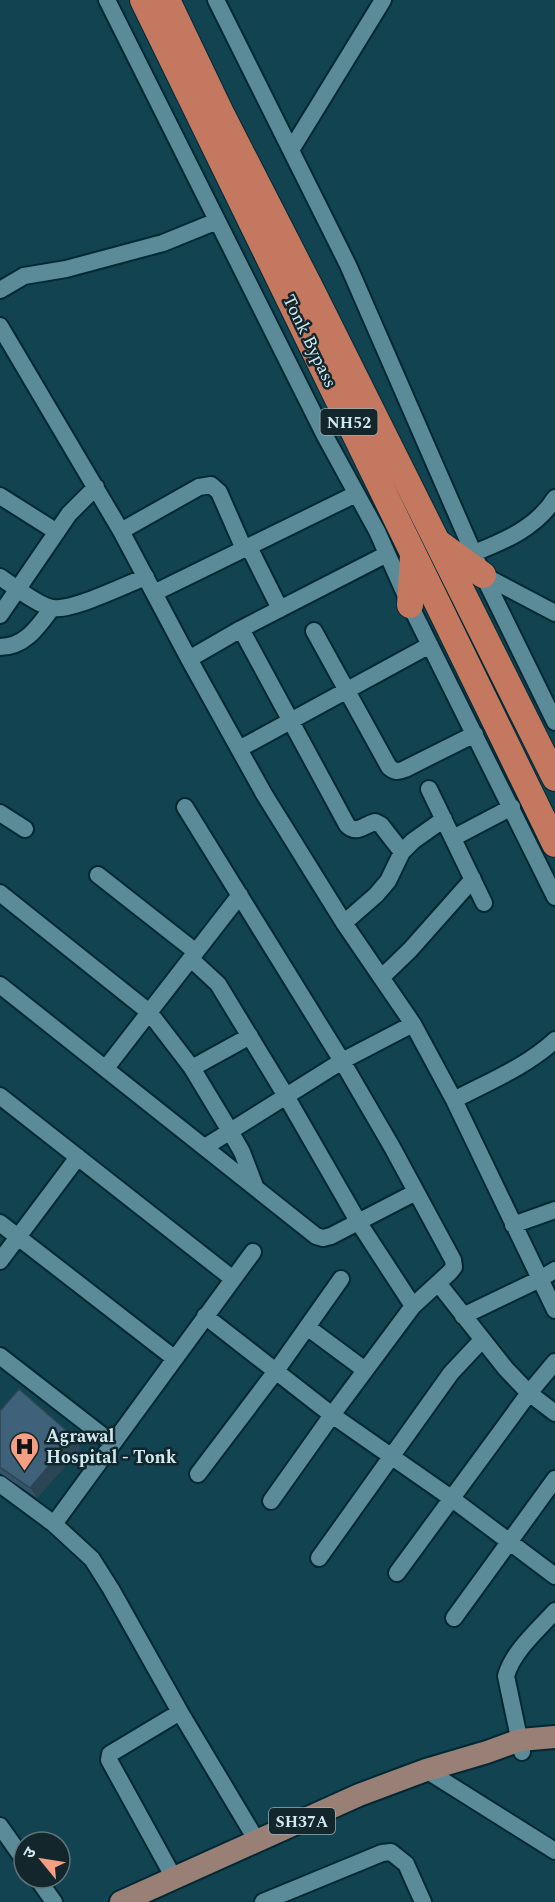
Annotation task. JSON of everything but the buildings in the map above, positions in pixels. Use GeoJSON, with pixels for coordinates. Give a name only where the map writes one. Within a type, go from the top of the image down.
{"type":"FeatureCollection","features":[{"type":"Feature","properties":{"kind":"highway","name":"Tonk Bypass"},"geometry":{"type":"LineString","coordinates":[[143,0],[555,844]]}},
{"type":"Feature","properties":{"kind":"highway","name":"NH52"},"geometry":{"type":"LineString","coordinates":[[167,0],[222,115],[555,778]]}},
{"type":"Feature","properties":{"kind":"highway"},"geometry":{"type":"LineString","coordinates":[[436,541],[479,564]]}},
{"type":"Feature","properties":{"kind":"highway"},"geometry":{"type":"LineString","coordinates":[[410,605],[413,553]]}},
{"type":"Feature","properties":{"kind":"main road","name":"SH37A"},"geometry":{"type":"LineString","coordinates":[[121,1902],[359,1795],[426,1770],[487,1752],[555,1737]]}},
{"type":"Feature","properties":{"kind":"main road","name":"SH37A"},"geometry":{"type":"LineString","coordinates":[[521,1746],[555,1751]]}},
{"type":"Feature","properties":{"kind":"street"},"geometry":{"type":"LineString","coordinates":[[107,0],[325,436],[387,554],[429,645],[555,897]]}},
{"type":"Feature","properties":{"kind":"street"},"geometry":{"type":"LineString","coordinates":[[216,0],[348,265],[479,564],[555,722]]}},
{"type":"Feature","properties":{"kind":"street"},"geometry":{"type":"LineString","coordinates":[[291,150],[383,0]]}},
{"type":"Feature","properties":{"kind":"street"},"geometry":{"type":"LineString","coordinates":[[0,290],[24,276],[66,269],[164,243],[217,221]]}},
{"type":"Feature","properties":{"kind":"street"},"geometry":{"type":"LineString","coordinates":[[0,326],[122,531],[189,659],[264,794],[344,923],[413,1024],[454,1100],[555,1310]]}},
{"type":"Feature","properties":{"kind":"street"},"geometry":{"type":"LineString","coordinates":[[122,531],[199,487],[211,485],[219,492],[280,609]]}},
{"type":"Feature","properties":{"kind":"street"},"geometry":{"type":"LineString","coordinates":[[0,615],[69,514],[96,487]]}},
{"type":"Feature","properties":{"kind":"street"},"geometry":{"type":"LineString","coordinates":[[154,593],[356,494]]}},
{"type":"Feature","properties":{"kind":"street"},"geometry":{"type":"LineString","coordinates":[[0,496],[57,532]]}},
{"type":"Feature","properties":{"kind":"street"},"geometry":{"type":"LineString","coordinates":[[479,564],[507,540],[532,523],[549,508],[555,498]]}},
{"type":"Feature","properties":{"kind":"street"},"geometry":{"type":"LineString","coordinates":[[189,659],[241,629],[387,554]]}},
{"type":"Feature","properties":{"kind":"street"},"geometry":{"type":"LineString","coordinates":[[479,564],[555,613]]}},
{"type":"Feature","properties":{"kind":"street"},"geometry":{"type":"LineString","coordinates":[[0,577],[52,608],[71,607],[146,577]]}},
{"type":"Feature","properties":{"kind":"street"},"geometry":{"type":"LineString","coordinates":[[0,648],[10,647],[23,641],[38,627],[52,608]]}},
{"type":"Feature","properties":{"kind":"street"},"geometry":{"type":"LineString","coordinates":[[241,629],[347,825],[351,830],[356,831],[375,822],[381,825],[402,852]]}},
{"type":"Feature","properties":{"kind":"street"},"geometry":{"type":"LineString","coordinates":[[314,631],[393,771],[398,772],[405,769],[474,734]]}},
{"type":"Feature","properties":{"kind":"street"},"geometry":{"type":"LineString","coordinates":[[239,749],[429,645]]}},
{"type":"Feature","properties":{"kind":"street"},"geometry":{"type":"LineString","coordinates":[[429,789],[484,903]]}},
{"type":"Feature","properties":{"kind":"street"},"geometry":{"type":"LineString","coordinates":[[185,807],[342,1061],[453,1260],[454,1267],[413,1306],[271,1501]]}},
{"type":"Feature","properties":{"kind":"street"},"geometry":{"type":"LineString","coordinates":[[453,838],[512,807]]}},
{"type":"Feature","properties":{"kind":"street"},"geometry":{"type":"LineString","coordinates":[[0,813],[25,829]]}},
{"type":"Feature","properties":{"kind":"street"},"geometry":{"type":"LineString","coordinates":[[344,923],[376,895],[388,881],[402,852],[413,841],[444,819]]}},
{"type":"Feature","properties":{"kind":"street"},"geometry":{"type":"LineString","coordinates":[[98,875],[194,955],[218,984],[359,1222],[413,1306]]}},
{"type":"Feature","properties":{"kind":"street"},"geometry":{"type":"LineString","coordinates":[[382,977],[410,950],[473,879]]}},
{"type":"Feature","properties":{"kind":"street"},"geometry":{"type":"LineString","coordinates":[[0,893],[149,1012],[192,1068],[230,1131],[255,1186]]}},
{"type":"Feature","properties":{"kind":"street"},"geometry":{"type":"LineString","coordinates":[[106,1068],[240,896]]}},
{"type":"Feature","properties":{"kind":"street"},"geometry":{"type":"LineString","coordinates":[[0,985],[316,1236],[323,1238],[331,1236],[416,1192]]}},
{"type":"Feature","properties":{"kind":"street"},"geometry":{"type":"LineString","coordinates":[[205,1147],[342,1061],[413,1024]]}},
{"type":"Feature","properties":{"kind":"street"},"geometry":{"type":"LineString","coordinates":[[192,1068],[250,1036]]}},
{"type":"Feature","properties":{"kind":"street"},"geometry":{"type":"LineString","coordinates":[[454,1100],[524,1063],[542,1052],[555,1040]]}},
{"type":"Feature","properties":{"kind":"street"},"geometry":{"type":"LineString","coordinates":[[0,1096],[233,1279]]}},
{"type":"Feature","properties":{"kind":"street"},"geometry":{"type":"LineString","coordinates":[[0,1261],[78,1157]]}},
{"type":"Feature","properties":{"kind":"street"},"geometry":{"type":"LineString","coordinates":[[513,1225],[555,1210]]}},
{"type":"Feature","properties":{"kind":"street"},"geometry":{"type":"LineString","coordinates":[[0,1223],[174,1358]]}},
{"type":"Feature","properties":{"kind":"street"},"geometry":{"type":"LineString","coordinates":[[54,1524],[253,1252]]}},
{"type":"Feature","properties":{"kind":"street"},"geometry":{"type":"LineString","coordinates":[[463,1316],[540,1280],[555,1270]]}},
{"type":"Feature","properties":{"kind":"street"},"geometry":{"type":"LineString","coordinates":[[198,1474],[276,1371],[341,1279]]}},
{"type":"Feature","properties":{"kind":"street"},"geometry":{"type":"LineString","coordinates":[[438,1283],[482,1340],[529,1393],[555,1413]]}},
{"type":"Feature","properties":{"kind":"street"},"geometry":{"type":"LineString","coordinates":[[205,1316],[332,1415],[451,1498],[555,1576]]}},
{"type":"Feature","properties":{"kind":"street"},"geometry":{"type":"LineString","coordinates":[[307,1327],[365,1370]]}},
{"type":"Feature","properties":{"kind":"street"},"geometry":{"type":"LineString","coordinates":[[320,1558],[451,1373],[482,1340]]}},
{"type":"Feature","properties":{"kind":"street"},"geometry":{"type":"LineString","coordinates":[[0,1356],[112,1443]]}},
{"type":"Feature","properties":{"kind":"street"},"geometry":{"type":"LineString","coordinates":[[397,1573],[529,1393],[555,1362]]}},
{"type":"Feature","properties":{"kind":"street"},"geometry":{"type":"LineString","coordinates":[[454,1618],[555,1479]]}},
{"type":"Feature","properties":{"kind":"street"},"geometry":{"type":"LineString","coordinates":[[0,1484],[54,1524],[92,1559],[257,1841]]}},
{"type":"Feature","properties":{"kind":"street"},"geometry":{"type":"LineString","coordinates":[[521,1746],[506,1676],[516,1655],[555,1611]]}},
{"type":"Feature","properties":{"kind":"street"},"geometry":{"type":"LineString","coordinates":[[174,1878],[109,1760],[110,1754],[180,1712]]}},
{"type":"Feature","properties":{"kind":"street"},"geometry":{"type":"LineString","coordinates":[[426,1770],[555,1851]]}},
{"type":"Feature","properties":{"kind":"street"},"geometry":{"type":"LineString","coordinates":[[0,1826],[12,1843]]}},
{"type":"Feature","properties":{"kind":"street"},"geometry":{"type":"LineString","coordinates":[[263,1902],[382,1853],[391,1852],[406,1864],[423,1902]]}},
{"type":"Feature","properties":{"kind":"place","name":"Agrawal Hospital - Tonk"},"geometry":{"type":"Point","coordinates":[25,1472]}}]}
